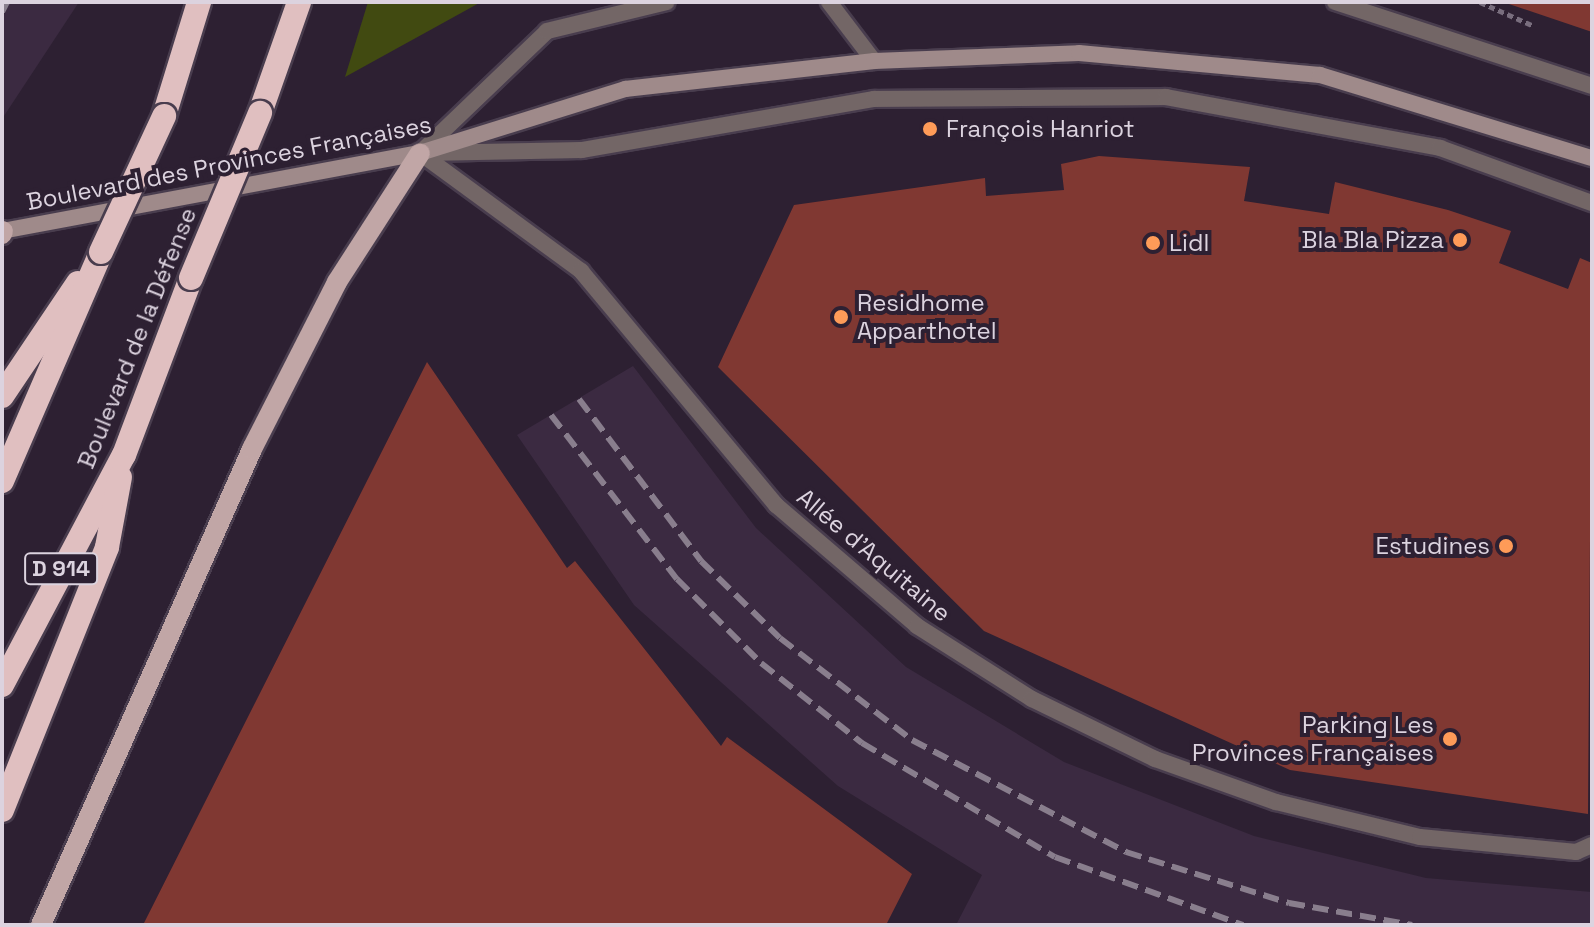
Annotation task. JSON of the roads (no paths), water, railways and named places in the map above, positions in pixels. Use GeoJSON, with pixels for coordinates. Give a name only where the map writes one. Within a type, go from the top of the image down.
{"type":"FeatureCollection","features":[{"type":"Feature","properties":{"kind":"highway"},"geometry":{"type":"LineString","coordinates":[[2,481],[101,252],[164,116],[199,2]]}},
{"type":"Feature","properties":{"kind":"highway","name":"Boulevard de la Défense"},"geometry":{"type":"LineString","coordinates":[[2,685],[124,455],[191,278],[260,113],[299,2]]}},
{"type":"Feature","properties":{"kind":"highway"},"geometry":{"type":"LineString","coordinates":[[2,396],[101,252]]}},
{"type":"Feature","properties":{"kind":"highway"},"geometry":{"type":"LineString","coordinates":[[2,810],[107,547],[124,455]]}},
{"type":"Feature","properties":{"kind":"main road","name":"Boulevard des Provinces Françaises"},"geometry":{"type":"LineString","coordinates":[[2,232],[420,153],[625,89],[874,61],[1079,53],[1320,75],[1592,158]]}},
{"type":"Feature","properties":{"kind":"main road"},"geometry":{"type":"LineString","coordinates":[[41,925],[252,449],[337,282],[420,153]]}},
{"type":"Feature","properties":{"kind":"street"},"geometry":{"type":"LineString","coordinates":[[420,153],[547,31],[667,2]]}},
{"type":"Feature","properties":{"kind":"street"},"geometry":{"type":"LineString","coordinates":[[829,2],[874,61]]}},
{"type":"Feature","properties":{"kind":"street"},"geometry":{"type":"LineString","coordinates":[[1335,2],[1592,86]]}},
{"type":"Feature","properties":{"kind":"street"},"geometry":{"type":"LineString","coordinates":[[420,153],[582,150],[874,99],[1166,97],[1440,148],[1592,203]]}},
{"type":"Feature","properties":{"kind":"street","name":"Allée d'Aquitaine"},"geometry":{"type":"LineString","coordinates":[[420,153],[581,271],[776,505],[917,626],[1032,699],[1155,759],[1276,802],[1420,837],[1576,852],[1592,845]]}},
{"type":"Feature","properties":{"kind":"railway"},"geometry":{"type":"LineString","coordinates":[[2,12],[7,2]]}},
{"type":"Feature","properties":{"kind":"railway"},"geometry":{"type":"LineString","coordinates":[[579,399],[701,561],[780,638],[912,740],[1126,852],[1289,903],[1412,925]]}},
{"type":"Feature","properties":{"kind":"railway"},"geometry":{"type":"LineString","coordinates":[[551,415],[677,579],[761,663],[862,743],[1055,857],[1243,925]]}},
{"type":"Feature","properties":{"kind":"place","name":"François Hanriot"},"geometry":{"type":"Point","coordinates":[930,129]}},
{"type":"Feature","properties":{"kind":"place","name":"Bla Bla Pizza"},"geometry":{"type":"Point","coordinates":[1460,240]}},
{"type":"Feature","properties":{"kind":"place","name":"Lidl"},"geometry":{"type":"Point","coordinates":[1153,243]}},
{"type":"Feature","properties":{"kind":"place","name":"Residhome Apparthotel"},"geometry":{"type":"Point","coordinates":[841,317]}},
{"type":"Feature","properties":{"kind":"place","name":"Estudines"},"geometry":{"type":"Point","coordinates":[1506,546]}},
{"type":"Feature","properties":{"kind":"place","name":"Parking Les Provinces Françaises"},"geometry":{"type":"Point","coordinates":[1450,739]}}]}
